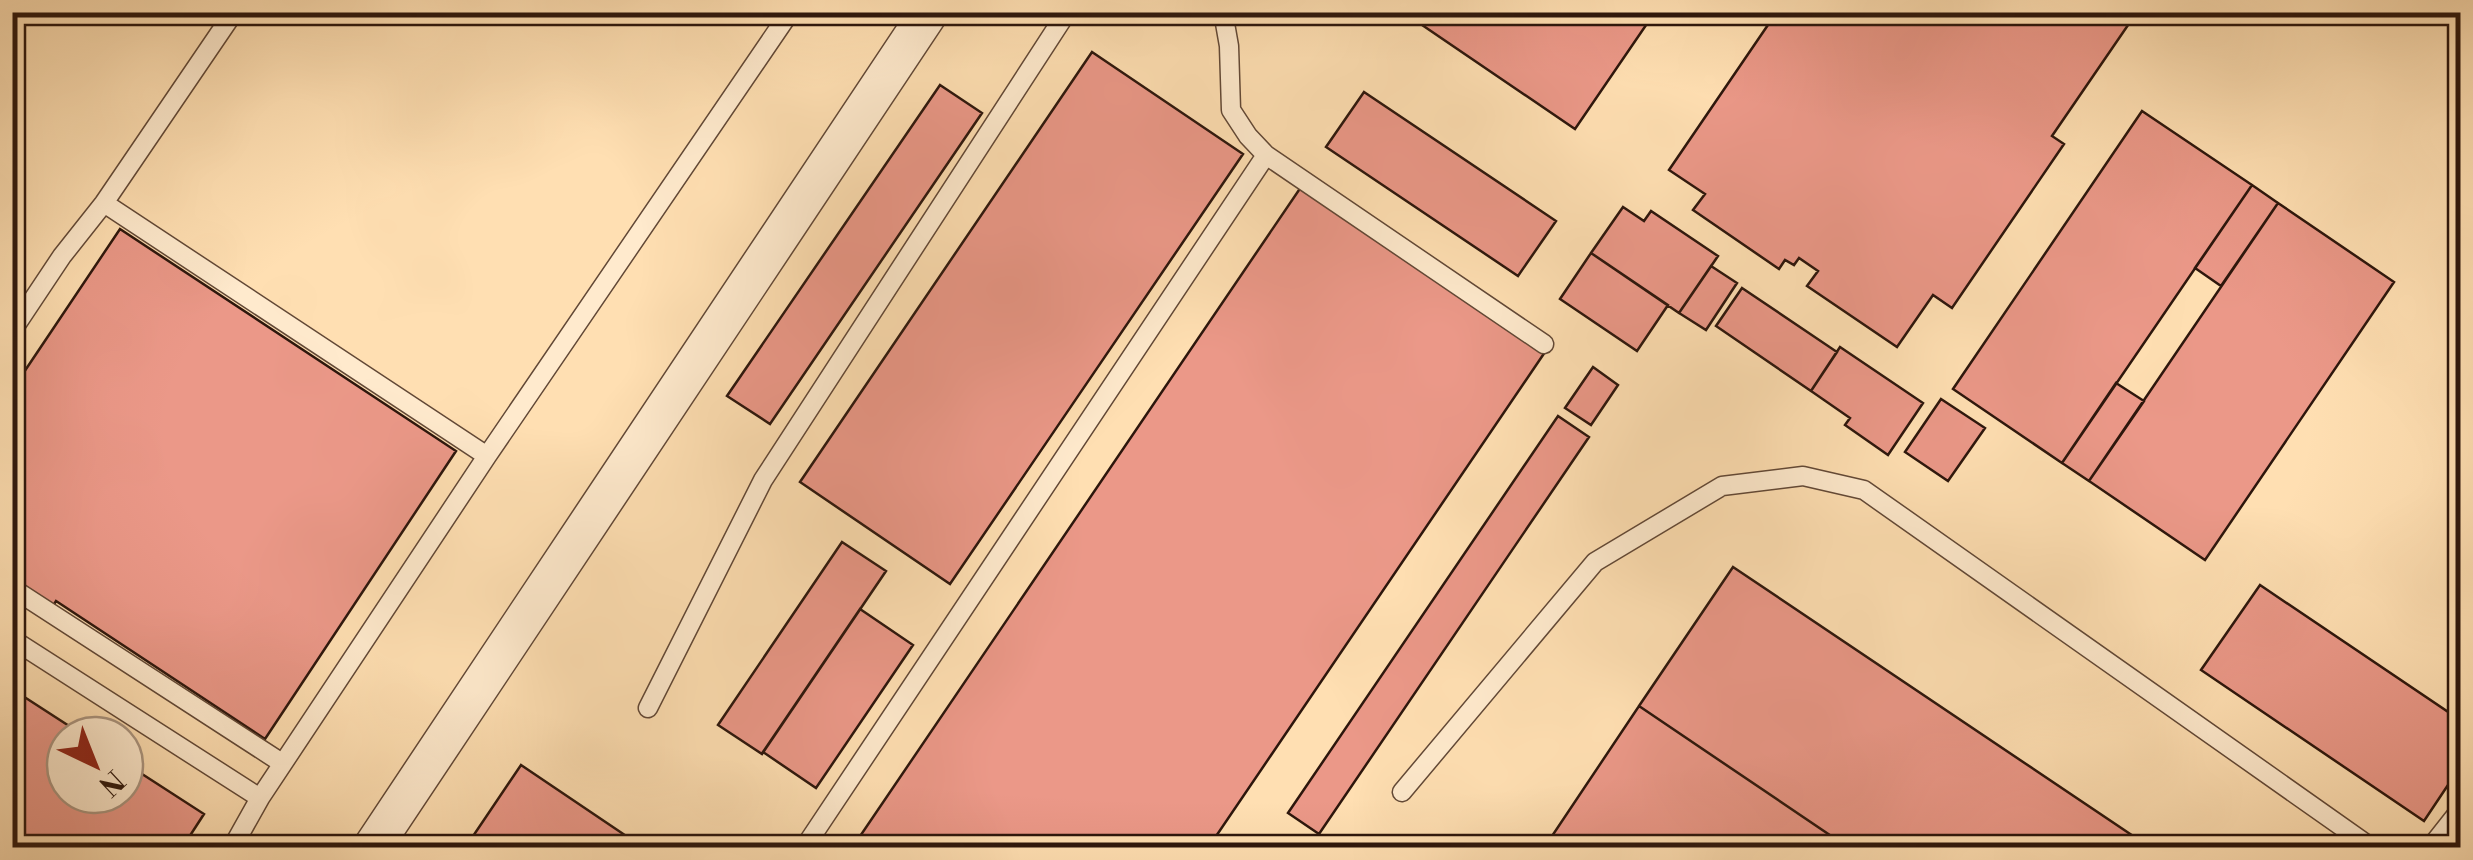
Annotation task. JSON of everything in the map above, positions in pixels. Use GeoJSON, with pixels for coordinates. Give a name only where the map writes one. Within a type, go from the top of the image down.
{"type":"FeatureCollection","features":[{"type":"Feature","properties":{"kind":"street"},"geometry":{"type":"LineString","coordinates":[[372,848],[929,12]]}},
{"type":"Feature","properties":{"kind":"lane"},"geometry":{"type":"LineString","coordinates":[[12,331],[234,12]]}},
{"type":"Feature","properties":{"kind":"lane"},"geometry":{"type":"LineString","coordinates":[[232,848],[282,763],[790,12]]}},
{"type":"Feature","properties":{"kind":"lane"},"geometry":{"type":"LineString","coordinates":[[648,708],[763,480],[1067,12]]}},
{"type":"Feature","properties":{"kind":"lane"},"geometry":{"type":"LineString","coordinates":[[1223,12],[1229,46],[1231,110],[1248,136],[1266,154],[1544,344]]}},
{"type":"Feature","properties":{"kind":"lane"},"geometry":{"type":"LineString","coordinates":[[804,848],[1266,154]]}},
{"type":"Feature","properties":{"kind":"lane"},"geometry":{"type":"LineString","coordinates":[[104,203],[487,456]]}},
{"type":"Feature","properties":{"kind":"lane"},"geometry":{"type":"LineString","coordinates":[[1402,792],[1595,562],[1722,486],[1802,476],[1864,490],[2372,848]]}},
{"type":"Feature","properties":{"kind":"lane"},"geometry":{"type":"LineString","coordinates":[[12,588],[282,763]]}},
{"type":"Feature","properties":{"kind":"lane"},"geometry":{"type":"LineString","coordinates":[[12,639],[260,798]]}},
{"type":"Feature","properties":{"kind":"lane"},"geometry":{"type":"LineString","coordinates":[[2430,848],[2460,810]]}},
{"type":"Feature","properties":{"kind":"building"},"geometry":{"type":"Polygon","coordinates":[[[1403,12],[1655,12],[1575,129],[1403,12]]]}},
{"type":"Feature","properties":{"kind":"building"},"geometry":{"type":"Polygon","coordinates":[[[1762,12],[2137,12],[2052,136],[2064,144],[1952,308],[1933,295],[1897,347],[1807,286],[1818,271],[1799,258],[1794,265],[1785,260],[1779,269],[1693,210],[1705,194],[1669,170],[1772,19],[1762,12]]]}},
{"type":"Feature","properties":{"kind":"building"},"geometry":{"type":"Polygon","coordinates":[[[2435,12],[2460,12],[2460,30],[2435,12]]]}},
{"type":"Feature","properties":{"kind":"building"},"geometry":{"type":"Polygon","coordinates":[[[1092,52],[1243,154],[950,584],[800,482],[1092,52]]]}},
{"type":"Feature","properties":{"kind":"building"},"geometry":{"type":"Polygon","coordinates":[[[940,85],[982,113],[770,424],[727,396],[940,85]]]}},
{"type":"Feature","properties":{"kind":"building"},"geometry":{"type":"Polygon","coordinates":[[[1364,92],[1556,221],[1518,276],[1326,147],[1364,92]]]}},
{"type":"Feature","properties":{"kind":"building"},"geometry":{"type":"Polygon","coordinates":[[[2142,111],[2252,185],[2062,463],[1953,389],[2142,111]]]}},
{"type":"Feature","properties":{"kind":"building"},"geometry":{"type":"Polygon","coordinates":[[[2252,185],[2278,203],[2221,286],[2195,268],[2252,185]]]}},
{"type":"Feature","properties":{"kind":"building"},"geometry":{"type":"Polygon","coordinates":[[[1301,187],[1545,352],[1208,848],[852,848],[1301,187]]]}},
{"type":"Feature","properties":{"kind":"building"},"geometry":{"type":"Polygon","coordinates":[[[2278,203],[2394,282],[2205,560],[2089,481],[2278,203]]]}},
{"type":"Feature","properties":{"kind":"building"},"geometry":{"type":"Polygon","coordinates":[[[1623,207],[1644,221],[1651,211],[1718,256],[1679,313],[1591,253],[1623,207]]]}},
{"type":"Feature","properties":{"kind":"building"},"geometry":{"type":"Polygon","coordinates":[[[120,229],[456,451],[265,739],[56,601],[50,611],[12,587],[12,390],[120,229]]]}},
{"type":"Feature","properties":{"kind":"building"},"geometry":{"type":"Polygon","coordinates":[[[1591,253],[1668,305],[1637,351],[1560,299],[1591,253]]]}},
{"type":"Feature","properties":{"kind":"building"},"geometry":{"type":"Polygon","coordinates":[[[1711,266],[1737,283],[1706,330],[1679,313],[1711,266]]]}},
{"type":"Feature","properties":{"kind":"building"},"geometry":{"type":"Polygon","coordinates":[[[1742,288],[1837,352],[1811,391],[1716,326],[1742,288]]]}},
{"type":"Feature","properties":{"kind":"building"},"geometry":{"type":"Polygon","coordinates":[[[1840,347],[1923,403],[1888,455],[1845,425],[1850,418],[1811,391],[1840,347]]]}},
{"type":"Feature","properties":{"kind":"building"},"geometry":{"type":"Polygon","coordinates":[[[1593,367],[1618,385],[1591,425],[1565,408],[1593,367]]]}},
{"type":"Feature","properties":{"kind":"building"},"geometry":{"type":"Polygon","coordinates":[[[2116,383],[2144,401],[2089,481],[2062,463],[2116,383]]]}},
{"type":"Feature","properties":{"kind":"building"},"geometry":{"type":"Polygon","coordinates":[[[1941,399],[1985,428],[1948,481],[1905,452],[1941,399]]]}},
{"type":"Feature","properties":{"kind":"building"},"geometry":{"type":"Polygon","coordinates":[[[1558,416],[1589,437],[1319,834],[1288,813],[1558,416]]]}},
{"type":"Feature","properties":{"kind":"building"},"geometry":{"type":"Polygon","coordinates":[[[842,542],[886,571],[762,754],[718,725],[842,542]]]}},
{"type":"Feature","properties":{"kind":"building"},"geometry":{"type":"Polygon","coordinates":[[[1733,567],[2151,848],[1849,848],[1639,706],[1733,567]]]}},
{"type":"Feature","properties":{"kind":"building"},"geometry":{"type":"Polygon","coordinates":[[[2260,585],[2460,720],[2460,767],[2424,821],[2201,670],[2260,585]]]}},
{"type":"Feature","properties":{"kind":"building"},"geometry":{"type":"Polygon","coordinates":[[[860,609],[913,645],[816,788],[763,752],[860,609]]]}},
{"type":"Feature","properties":{"kind":"building"},"geometry":{"type":"Polygon","coordinates":[[[12,689],[52,715],[45,715],[45,815],[145,815],[145,776],[204,814],[182,848],[12,848],[12,689]]]}},
{"type":"Feature","properties":{"kind":"building"},"geometry":{"type":"Polygon","coordinates":[[[1639,706],[1849,848],[1544,848],[1639,706]]]}},
{"type":"Feature","properties":{"kind":"building"},"geometry":{"type":"Polygon","coordinates":[[[521,765],[644,848],[465,848],[521,765]]]}}]}
